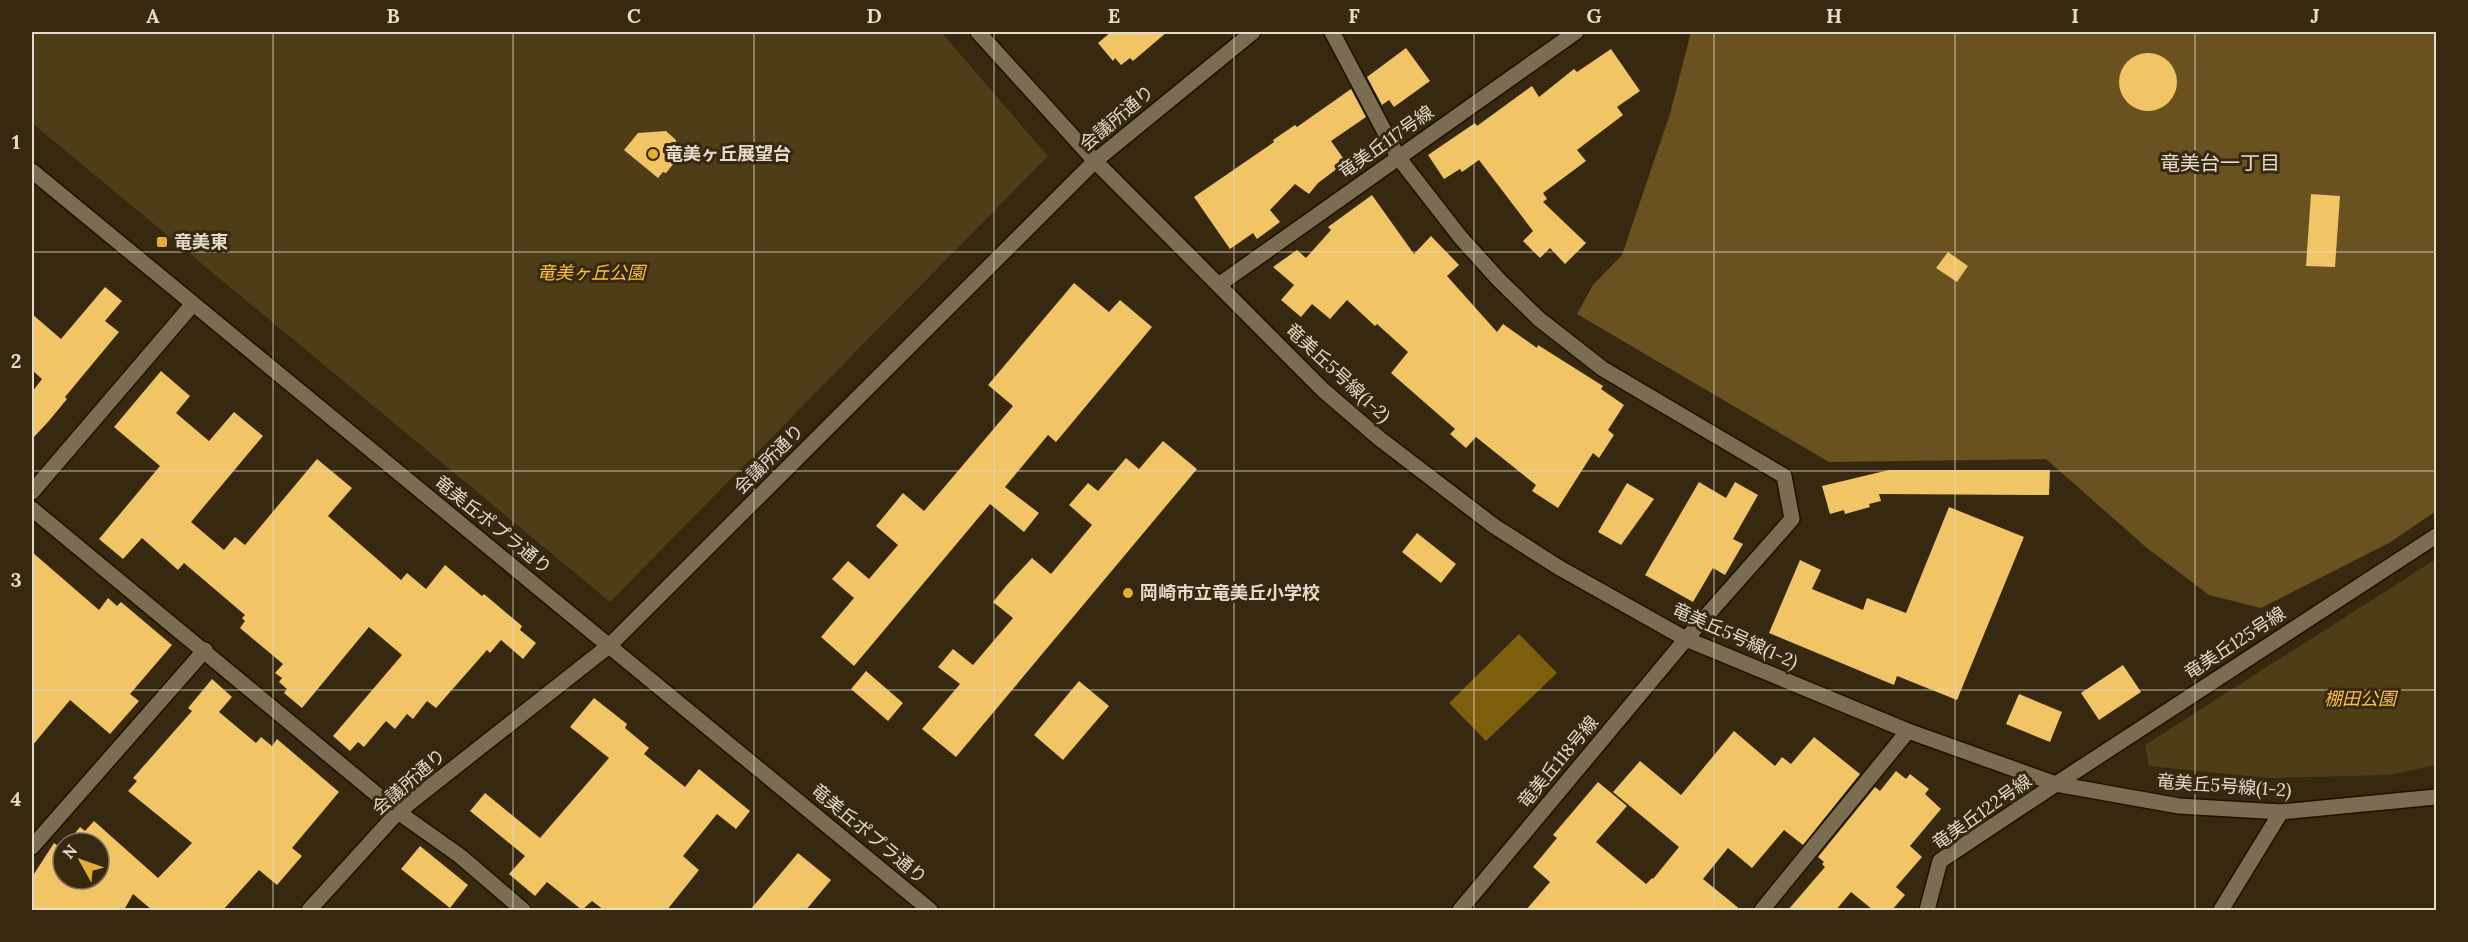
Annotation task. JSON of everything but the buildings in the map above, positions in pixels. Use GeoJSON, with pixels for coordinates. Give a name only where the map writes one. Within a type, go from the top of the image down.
{"type":"FeatureCollection","features":[{"type":"Feature","properties":{"kind":"street","name":"竜美丘5号線(1-2)"},"geometry":{"type":"LineString","coordinates":[[978,32],[1095,161],[1323,390],[1380,439],[1494,525],[1558,567],[1686,639],[1908,731],[2055,784],[2179,806],[2281,812],[2436,797]]}},
{"type":"Feature","properties":{"kind":"street","name":"会議所通り"},"geometry":{"type":"LineString","coordinates":[[309,910],[398,812],[610,645],[1095,161],[1253,32]]}},
{"type":"Feature","properties":{"kind":"street"},"geometry":{"type":"LineString","coordinates":[[1332,32],[1398,157]]}},
{"type":"Feature","properties":{"kind":"street","name":"竜美丘117号線"},"geometry":{"type":"LineString","coordinates":[[1220,284],[1576,32]]}},
{"type":"Feature","properties":{"kind":"street","name":"竜美丘118号線"},"geometry":{"type":"LineString","coordinates":[[1398,157],[1461,238],[1539,319],[1603,369],[1784,476],[1792,519],[1686,639],[1460,910]]}},
{"type":"Feature","properties":{"kind":"street","name":"竜美丘ポプラ通り"},"geometry":{"type":"LineString","coordinates":[[32,171],[930,910]]}},
{"type":"Feature","properties":{"kind":"street"},"geometry":{"type":"LineString","coordinates":[[32,492],[192,305]]}},
{"type":"Feature","properties":{"kind":"street"},"geometry":{"type":"LineString","coordinates":[[32,509],[398,812],[460,856],[523,910]]}},
{"type":"Feature","properties":{"kind":"street","name":"竜美丘125号線"},"geometry":{"type":"LineString","coordinates":[[2055,784],[2436,536]]}},
{"type":"Feature","properties":{"kind":"street"},"geometry":{"type":"LineString","coordinates":[[32,847],[205,650]]}},
{"type":"Feature","properties":{"kind":"street"},"geometry":{"type":"LineString","coordinates":[[1762,910],[1908,731]]}},
{"type":"Feature","properties":{"kind":"street","name":"竜美丘122号線"},"geometry":{"type":"LineString","coordinates":[[1927,910],[1940,861],[2055,784]]}},
{"type":"Feature","properties":{"kind":"street"},"geometry":{"type":"LineString","coordinates":[[2221,910],[2281,812]]}},
{"type":"Feature","properties":{"kind":"green space","name":"竜美ヶ丘公園"},"geometry":{"type":"Polygon","coordinates":[[[32,32],[941,32],[1048,156],[610,602],[32,123],[32,32]]]}},
{"type":"Feature","properties":{"kind":"green space","name":"棚田公園"},"geometry":{"type":"Polygon","coordinates":[[[2436,559],[2436,765],[2389,775],[2267,778],[2149,766],[2145,745],[2436,559]]]}},
{"type":"Feature","properties":{"kind":"shaded area"},"geometry":{"type":"Polygon","coordinates":[[[1691,32],[2436,32],[2436,511],[2389,543],[2261,608],[2209,595],[2147,548],[2046,459],[1829,462],[1577,314],[1593,285],[1622,255],[1670,114],[1691,32]]]}},
{"type":"Feature","properties":{"kind":"shaded area"},"geometry":{"type":"Polygon","coordinates":[[[1519,634],[1557,673],[1486,741],[1449,703],[1519,634]]]}},
{"type":"Feature","properties":{"kind":"place","name":"竜美ヶ丘展望台"},"geometry":{"type":"Point","coordinates":[653,154]}},
{"type":"Feature","properties":{"kind":"place","name":"竜美東"},"geometry":{"type":"Point","coordinates":[162,242]}},
{"type":"Feature","properties":{"kind":"place","name":"岡崎市立竜美丘小学校"},"geometry":{"type":"Point","coordinates":[1128,593]}},
{"type":"Feature","properties":{"kind":"district","name":"竜美台一丁目"},"geometry":{"type":"Point","coordinates":[2220,163]}}]}
